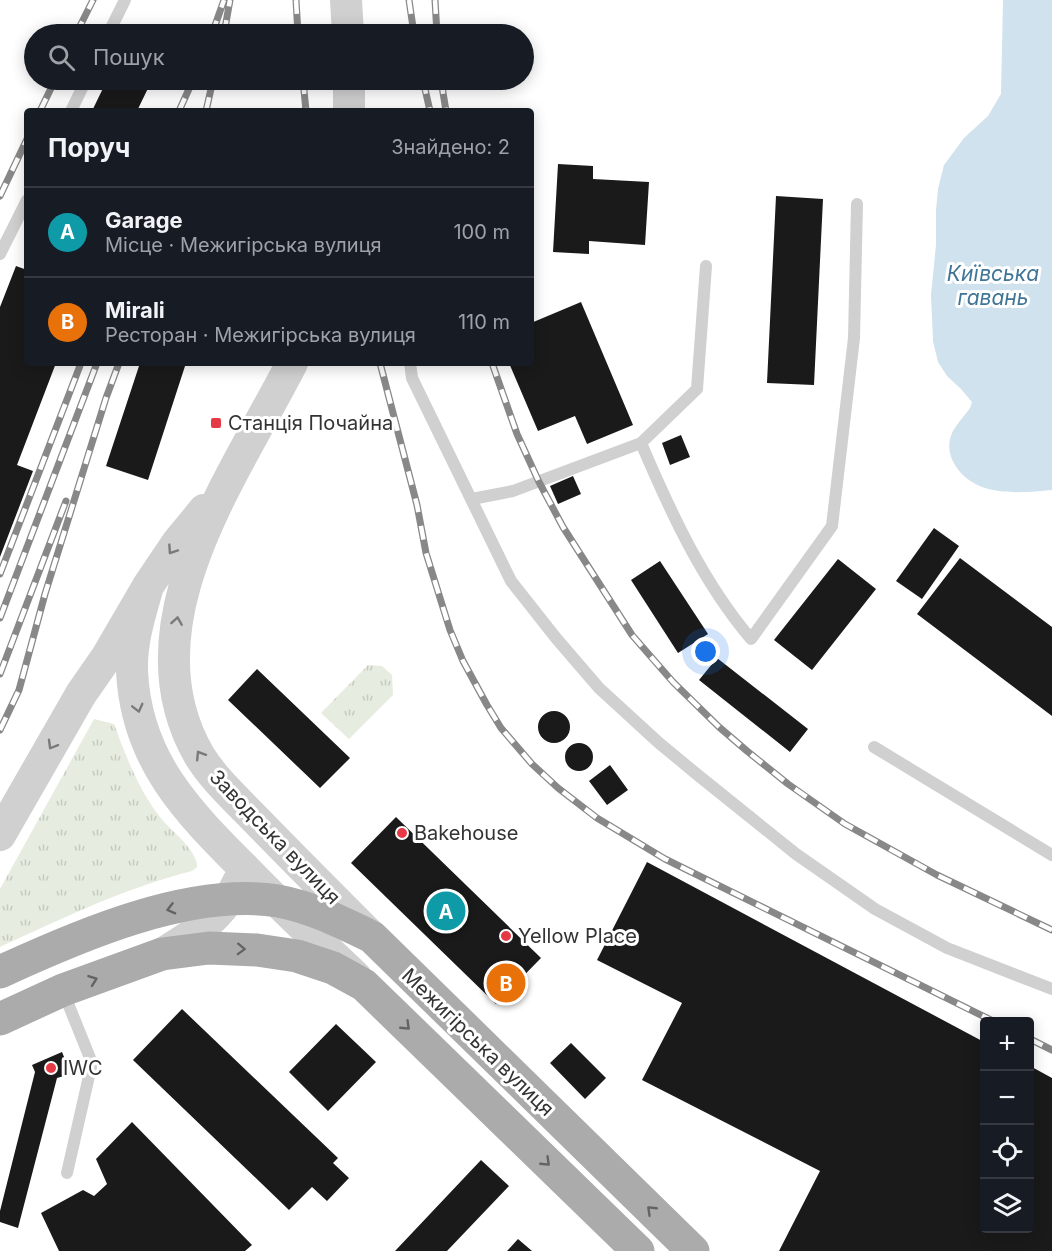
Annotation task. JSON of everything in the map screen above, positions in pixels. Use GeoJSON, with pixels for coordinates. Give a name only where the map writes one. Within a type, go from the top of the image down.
{"type":"FeatureCollection","features":[{"type":"Feature","properties":{"kind":"main road","name":"Межигірська вулиця"},"geometry":{"type":"LineString","coordinates":[[229,900],[277,901],[312,910],[372,937],[693,1251]]}},
{"type":"Feature","properties":{"kind":"main road"},"geometry":{"type":"LineString","coordinates":[[0,972],[51,949],[108,928],[194,904],[229,900]]}},
{"type":"Feature","properties":{"kind":"main road","name":"Межигірська вулиця"},"geometry":{"type":"LineString","coordinates":[[162,954],[209,948],[257,950],[297,956],[333,968],[364,985],[638,1251]]}},
{"type":"Feature","properties":{"kind":"main road"},"geometry":{"type":"LineString","coordinates":[[0,1018],[63,990],[162,954]]}},
{"type":"Feature","properties":{"kind":"street"},"geometry":{"type":"LineString","coordinates":[[346,0],[347,24]]}},
{"type":"Feature","properties":{"kind":"street"},"geometry":{"type":"LineString","coordinates":[[349,90],[349,108]]}},
{"type":"Feature","properties":{"kind":"street","name":"Заводська вулиця"},"geometry":{"type":"LineString","coordinates":[[290,366],[222,488],[187,578],[177,620],[173,654],[174,680],[189,735],[200,757],[237,800],[372,937]]}},
{"type":"Feature","properties":{"kind":"street","name":"Заводська вулиця"},"geometry":{"type":"LineString","coordinates":[[0,835],[81,694],[120,654],[136,629],[148,586],[177,543],[222,488]]}},
{"type":"Feature","properties":{"kind":"street"},"geometry":{"type":"LineString","coordinates":[[120,654],[148,652],[163,662],[174,680]]}},
{"type":"Feature","properties":{"kind":"street","name":"Заводська вулиця"},"geometry":{"type":"LineString","coordinates":[[120,654],[132,670],[135,694],[151,753],[180,800],[242,866],[364,985]]}},
{"type":"Feature","properties":{"kind":"street"},"geometry":{"type":"LineString","coordinates":[[162,954],[196,933],[229,900],[242,866],[245,845],[243,820],[237,800]]}},
{"type":"Feature","properties":{"kind":"lane"},"geometry":{"type":"LineString","coordinates":[[113,24],[125,0]]}},
{"type":"Feature","properties":{"kind":"lane"},"geometry":{"type":"LineString","coordinates":[[72,108],[81,90]]}},
{"type":"Feature","properties":{"kind":"lane"},"geometry":{"type":"LineString","coordinates":[[640,443],[692,555],[728,612],[752,639],[831,526],[854,338],[857,204]]}},
{"type":"Feature","properties":{"kind":"lane"},"geometry":{"type":"LineString","coordinates":[[0,254],[24,206]]}},
{"type":"Feature","properties":{"kind":"lane"},"geometry":{"type":"LineString","coordinates":[[472,499],[513,491],[640,443],[697,390],[706,266]]}},
{"type":"Feature","properties":{"kind":"lane"},"geometry":{"type":"LineString","coordinates":[[410,366],[412,378],[511,580],[556,638],[600,688],[658,743],[796,854],[875,909],[947,948],[1052,989]]}},
{"type":"Feature","properties":{"kind":"lane"},"geometry":{"type":"LineString","coordinates":[[874,747],[1052,855]]}},
{"type":"Feature","properties":{"kind":"lane"},"geometry":{"type":"LineString","coordinates":[[63,990],[92,1063],[67,1173]]}},
{"type":"Feature","properties":{"kind":"green space"},"geometry":{"type":"Polygon","coordinates":[[[368,665],[382,666],[392,675],[393,695],[349,739],[321,713],[368,665]]]}},
{"type":"Feature","properties":{"kind":"green space"},"geometry":{"type":"Polygon","coordinates":[[[94,719],[114,724],[141,788],[156,812],[190,850],[197,862],[197,867],[192,871],[94,904],[0,947],[0,889],[94,719]]]}},
{"type":"Feature","properties":{"kind":"water","name":"Київська гавань"},"geometry":{"type":"Polygon","coordinates":[[[1003,0],[1052,0],[1052,490],[1026,492],[986,488],[964,476],[955,465],[950,452],[950,439],[972,402],[947,376],[938,362],[933,341],[931,295],[938,189],[944,165],[964,138],[988,116],[1001,94],[1003,0]]]}},
{"type":"Feature","properties":{"kind":"building"},"geometry":{"type":"Polygon","coordinates":[[[102,90],[147,90],[138,108],[93,108],[102,90]]]}},
{"type":"Feature","properties":{"kind":"building"},"geometry":{"type":"Polygon","coordinates":[[[558,164],[593,166],[593,179],[649,182],[645,245],[589,241],[589,254],[553,252],[558,164]]]}},
{"type":"Feature","properties":{"kind":"building"},"geometry":{"type":"Polygon","coordinates":[[[776,196],[823,199],[814,385],[767,383],[776,196]]]}},
{"type":"Feature","properties":{"kind":"building"},"geometry":{"type":"Polygon","coordinates":[[[16,266],[24,269],[24,366],[55,366],[17,465],[33,471],[0,557],[0,307],[16,266]]]}},
{"type":"Feature","properties":{"kind":"building"},"geometry":{"type":"Polygon","coordinates":[[[581,302],[633,425],[587,444],[575,416],[538,431],[510,366],[534,366],[534,322],[581,302]]]}},
{"type":"Feature","properties":{"kind":"building"},"geometry":{"type":"Polygon","coordinates":[[[139,366],[185,366],[148,480],[106,466],[139,366]]]}},
{"type":"Feature","properties":{"kind":"building"},"geometry":{"type":"Polygon","coordinates":[[[681,435],[690,457],[670,465],[662,443],[681,435]]]}},
{"type":"Feature","properties":{"kind":"building"},"geometry":{"type":"Polygon","coordinates":[[[573,476],[581,494],[558,504],[550,486],[573,476]]]}},
{"type":"Feature","properties":{"kind":"building"},"geometry":{"type":"Polygon","coordinates":[[[934,528],[959,546],[922,599],[896,581],[934,528]]]}},
{"type":"Feature","properties":{"kind":"building"},"geometry":{"type":"Polygon","coordinates":[[[960,558],[1052,627],[1052,716],[917,614],[960,558]]]}},
{"type":"Feature","properties":{"kind":"building"},"geometry":{"type":"Polygon","coordinates":[[[838,559],[876,589],[812,670],[774,640],[838,559]]]}},
{"type":"Feature","properties":{"kind":"building"},"geometry":{"type":"Polygon","coordinates":[[[660,561],[708,634],[678,653],[631,580],[660,561]]]}},
{"type":"Feature","properties":{"kind":"building"},"geometry":{"type":"Polygon","coordinates":[[[717,658],[808,729],[790,752],[699,680],[717,658]]]}},
{"type":"Feature","properties":{"kind":"building"},"geometry":{"type":"Polygon","coordinates":[[[257,669],[350,758],[320,788],[228,700],[257,669]]]}},
{"type":"Feature","properties":{"kind":"building"},"geometry":{"type":"Polygon","coordinates":[[[554,711],[565,716],[570,727],[565,738],[554,743],[543,738],[538,727],[543,716],[554,711]]]}},
{"type":"Feature","properties":{"kind":"building"},"geometry":{"type":"Polygon","coordinates":[[[579,743],[589,747],[593,757],[589,767],[579,771],[569,767],[565,757],[569,747],[579,743]]]}},
{"type":"Feature","properties":{"kind":"building"},"geometry":{"type":"Polygon","coordinates":[[[610,765],[628,790],[607,805],[589,781],[610,765]]]}},
{"type":"Feature","properties":{"kind":"building"},"geometry":{"type":"Polygon","coordinates":[[[396,817],[541,958],[496,1004],[351,863],[396,817]]]}},
{"type":"Feature","properties":{"kind":"building"},"geometry":{"type":"Polygon","coordinates":[[[647,862],[980,1040],[980,1233],[1034,1233],[1034,1068],[1052,1078],[1052,1251],[779,1251],[820,1171],[642,1080],[682,1003],[597,960],[647,862]]]}},
{"type":"Feature","properties":{"kind":"building"},"geometry":{"type":"Polygon","coordinates":[[[182,1009],[338,1158],[333,1163],[349,1178],[327,1201],[312,1187],[289,1210],[133,1060],[182,1009]]]}},
{"type":"Feature","properties":{"kind":"building"},"geometry":{"type":"Polygon","coordinates":[[[336,1024],[376,1062],[328,1111],[289,1072],[336,1024]]]}},
{"type":"Feature","properties":{"kind":"building"},"geometry":{"type":"Polygon","coordinates":[[[571,1043],[606,1078],[585,1099],[550,1063],[571,1043]]]}},
{"type":"Feature","properties":{"kind":"building"},"geometry":{"type":"Polygon","coordinates":[[[62,1052],[71,1074],[57,1078],[18,1228],[0,1222],[0,1211],[35,1072],[32,1065],[62,1052]]]}},
{"type":"Feature","properties":{"kind":"building"},"geometry":{"type":"Polygon","coordinates":[[[132,1122],[252,1245],[245,1251],[59,1251],[41,1213],[83,1190],[94,1196],[107,1184],[96,1159],[132,1122]]]}},
{"type":"Feature","properties":{"kind":"building"},"geometry":{"type":"Polygon","coordinates":[[[481,1160],[509,1186],[447,1251],[395,1251],[481,1160]]]}},
{"type":"Feature","properties":{"kind":"building"},"geometry":{"type":"Polygon","coordinates":[[[518,1239],[532,1251],[507,1251],[518,1239]]]}},
{"type":"Feature","properties":{"kind":"railway"},"geometry":{"type":"LineString","coordinates":[[81,24],[93,0]]}},
{"type":"Feature","properties":{"kind":"railway"},"geometry":{"type":"LineString","coordinates":[[216,24],[224,0]]}},
{"type":"Feature","properties":{"kind":"railway"},"geometry":{"type":"LineString","coordinates":[[226,24],[230,0]]}},
{"type":"Feature","properties":{"kind":"railway"},"geometry":{"type":"LineString","coordinates":[[296,0],[297,24]]}},
{"type":"Feature","properties":{"kind":"railway"},"geometry":{"type":"LineString","coordinates":[[409,0],[413,24]]}},
{"type":"Feature","properties":{"kind":"railway"},"geometry":{"type":"LineString","coordinates":[[435,0],[436,24]]}},
{"type":"Feature","properties":{"kind":"railway"},"geometry":{"type":"LineString","coordinates":[[41,108],[50,90]]}},
{"type":"Feature","properties":{"kind":"railway"},"geometry":{"type":"LineString","coordinates":[[180,108],[188,90]]}},
{"type":"Feature","properties":{"kind":"railway"},"geometry":{"type":"LineString","coordinates":[[207,108],[211,90]]}},
{"type":"Feature","properties":{"kind":"railway"},"geometry":{"type":"LineString","coordinates":[[304,90],[306,108]]}},
{"type":"Feature","properties":{"kind":"railway"},"geometry":{"type":"LineString","coordinates":[[425,90],[429,108]]}},
{"type":"Feature","properties":{"kind":"railway"},"geometry":{"type":"LineString","coordinates":[[443,90],[446,108]]}},
{"type":"Feature","properties":{"kind":"railway"},"geometry":{"type":"LineString","coordinates":[[0,196],[24,145]]}},
{"type":"Feature","properties":{"kind":"railway"},"geometry":{"type":"LineString","coordinates":[[0,574],[80,366]]}},
{"type":"Feature","properties":{"kind":"railway"},"geometry":{"type":"LineString","coordinates":[[0,618],[96,366]]}},
{"type":"Feature","properties":{"kind":"railway"},"geometry":{"type":"LineString","coordinates":[[0,730],[19,690],[45,594],[118,366]]}},
{"type":"Feature","properties":{"kind":"railway"},"geometry":{"type":"LineString","coordinates":[[381,366],[417,505],[426,553],[450,630],[463,661],[501,728],[532,764],[558,788],[597,818],[665,859],[985,1017]]}},
{"type":"Feature","properties":{"kind":"railway"},"geometry":{"type":"LineString","coordinates":[[493,366],[517,434],[563,527],[632,635],[673,682],[747,751],[788,784],[845,824],[937,875],[1052,930]]}},
{"type":"Feature","properties":{"kind":"railway"},"geometry":{"type":"LineString","coordinates":[[0,674],[66,501]]}},
{"type":"Feature","properties":{"kind":"railway"},"geometry":{"type":"LineString","coordinates":[[1034,1041],[1052,1050]]}},
{"type":"Feature","properties":{"kind":"place","name":"Станція Почайна"},"geometry":{"type":"Point","coordinates":[216,423]}},
{"type":"Feature","properties":{"kind":"place","name":"Bakehouse"},"geometry":{"type":"Point","coordinates":[402,833]}},
{"type":"Feature","properties":{"kind":"place","name":"Garage"},"geometry":{"type":"Point","coordinates":[446,911]}},
{"type":"Feature","properties":{"kind":"place","name":"Yellow Place"},"geometry":{"type":"Point","coordinates":[506,936]}},
{"type":"Feature","properties":{"kind":"place","name":"Mirali"},"geometry":{"type":"Point","coordinates":[506,983]}},
{"type":"Feature","properties":{"kind":"place","name":"IWC"},"geometry":{"type":"Point","coordinates":[51,1068]}}]}
